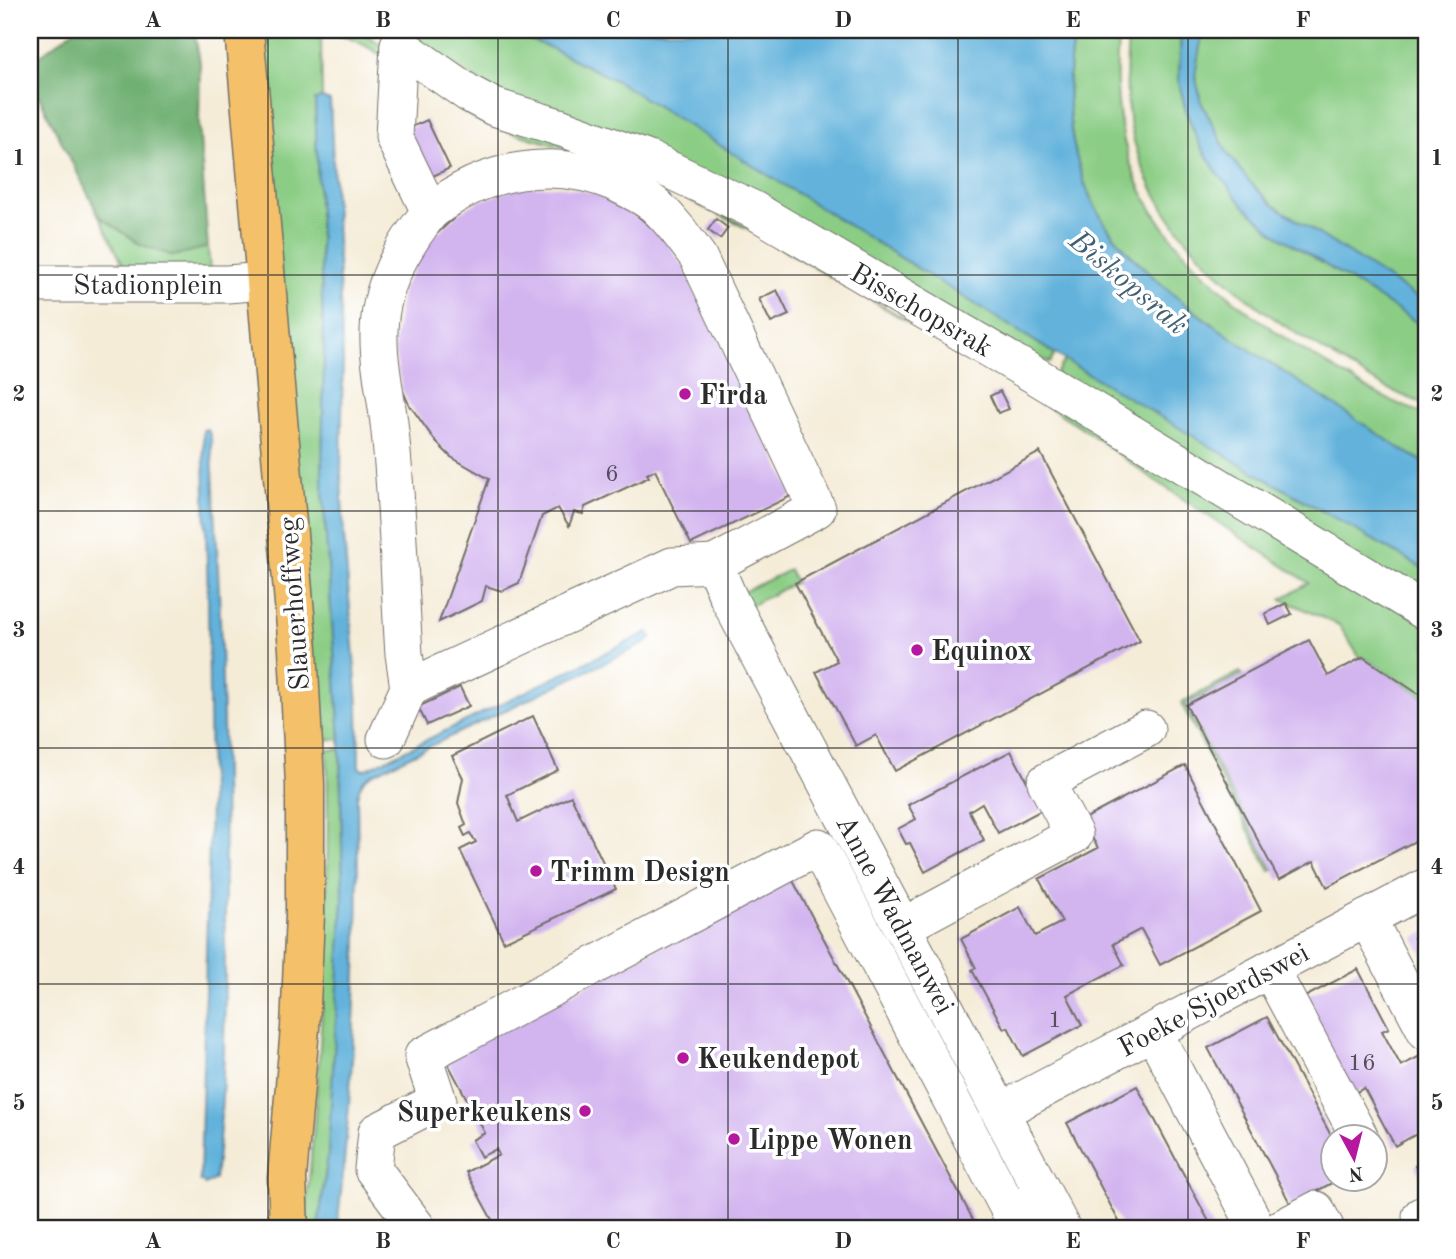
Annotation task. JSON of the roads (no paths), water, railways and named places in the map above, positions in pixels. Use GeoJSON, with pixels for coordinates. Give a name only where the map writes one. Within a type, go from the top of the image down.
{"type":"FeatureCollection","features":[{"type":"Feature","properties":{"kind":"main road","name":"Slauerhoffweg"},"geometry":{"type":"LineString","coordinates":[[244,30],[298,649],[305,784],[305,915],[300,1028],[287,1178],[289,1229]]}},
{"type":"Feature","properties":{"kind":"main road","name":"Slauerhoffweg"},"geometry":{"type":"LineString","coordinates":[[272,1229],[287,1178]]}},
{"type":"Feature","properties":{"kind":"street","name":"Bisschopsrak"},"geometry":{"type":"LineString","coordinates":[[430,212],[394,137],[400,45],[468,93],[494,107],[562,128],[649,160],[752,209],[1038,377],[1426,612]]}},
{"type":"Feature","properties":{"kind":"street"},"geometry":{"type":"LineString","coordinates":[[386,739],[409,688],[404,654],[390,432],[378,352],[386,287],[395,266],[406,244],[430,212],[446,199],[508,172],[564,168],[586,173],[633,191],[655,205],[679,230],[698,257],[817,509],[714,564],[672,566],[409,688]]}},
{"type":"Feature","properties":{"kind":"street","name":"Stadionplein"},"geometry":{"type":"LineString","coordinates":[[30,284],[214,284],[265,281]]}},
{"type":"Feature","properties":{"kind":"street","name":"Anne Wadmanwei"},"geometry":{"type":"LineString","coordinates":[[714,564],[729,599],[1062,1229]]}},
{"type":"Feature","properties":{"kind":"street"},"geometry":{"type":"LineString","coordinates":[[902,927],[1074,835],[1046,782],[1146,729]]}},
{"type":"Feature","properties":{"kind":"street"},"geometry":{"type":"LineString","coordinates":[[418,1229],[373,1169],[377,1132],[438,1101],[423,1056],[818,847],[1012,1213],[1044,1195]]}},
{"type":"Feature","properties":{"kind":"street","name":"Foeke Sjoerdswei"},"geometry":{"type":"LineString","coordinates":[[1000,1112],[1426,887]]}},
{"type":"Feature","properties":{"kind":"street"},"geometry":{"type":"LineString","coordinates":[[1367,918],[1426,1031]]}},
{"type":"Feature","properties":{"kind":"street"},"geometry":{"type":"LineString","coordinates":[[1270,969],[1352,1122]]}},
{"type":"Feature","properties":{"kind":"street"},"geometry":{"type":"LineString","coordinates":[[1153,1031],[1266,1223],[1316,1210],[1326,1229]]}},
{"type":"Feature","properties":{"kind":"water","name":"Biskopsrak"},"geometry":{"type":"Polygon","coordinates":[[[506,30],[1075,30],[1069,85],[1073,141],[1089,195],[1102,219],[1135,260],[1189,307],[1268,362],[1426,463],[1426,570],[1065,360],[615,80],[551,48],[506,30]]]}},
{"type":"Feature","properties":{"kind":"water"},"geometry":{"type":"Polygon","coordinates":[[[1181,30],[1203,30],[1195,74],[1201,102],[1227,152],[1249,181],[1272,204],[1426,303],[1426,328],[1273,232],[1244,206],[1216,171],[1200,145],[1186,112],[1179,82],[1181,30]]]}},
{"type":"Feature","properties":{"kind":"water"},"geometry":{"type":"Polygon","coordinates":[[[322,98],[330,101],[343,359],[341,474],[358,705],[359,767],[362,770],[367,769],[648,632],[652,637],[648,642],[372,774],[362,784],[357,798],[358,906],[352,1068],[337,1229],[318,1229],[328,1154],[343,899],[340,739],[322,477],[324,354],[315,100],[322,98]]]}},
{"type":"Feature","properties":{"kind":"water"},"geometry":{"type":"Polygon","coordinates":[[[208,429],[211,438],[222,671],[225,973],[219,1145],[215,1179],[205,1185],[200,1180],[210,802],[203,430],[208,429]]]}},
{"type":"Feature","properties":{"kind":"place","name":"Firda"},"geometry":{"type":"Point","coordinates":[685,394]}},
{"type":"Feature","properties":{"kind":"place","name":"Equinox"},"geometry":{"type":"Point","coordinates":[917,650]}},
{"type":"Feature","properties":{"kind":"place","name":"Trimm Design"},"geometry":{"type":"Point","coordinates":[536,871]}},
{"type":"Feature","properties":{"kind":"place","name":"Keukendepot"},"geometry":{"type":"Point","coordinates":[683,1058]}},
{"type":"Feature","properties":{"kind":"place","name":"Superkeukens"},"geometry":{"type":"Point","coordinates":[585,1111]}},
{"type":"Feature","properties":{"kind":"place","name":"Lippe Wonen"},"geometry":{"type":"Point","coordinates":[734,1139]}}]}
